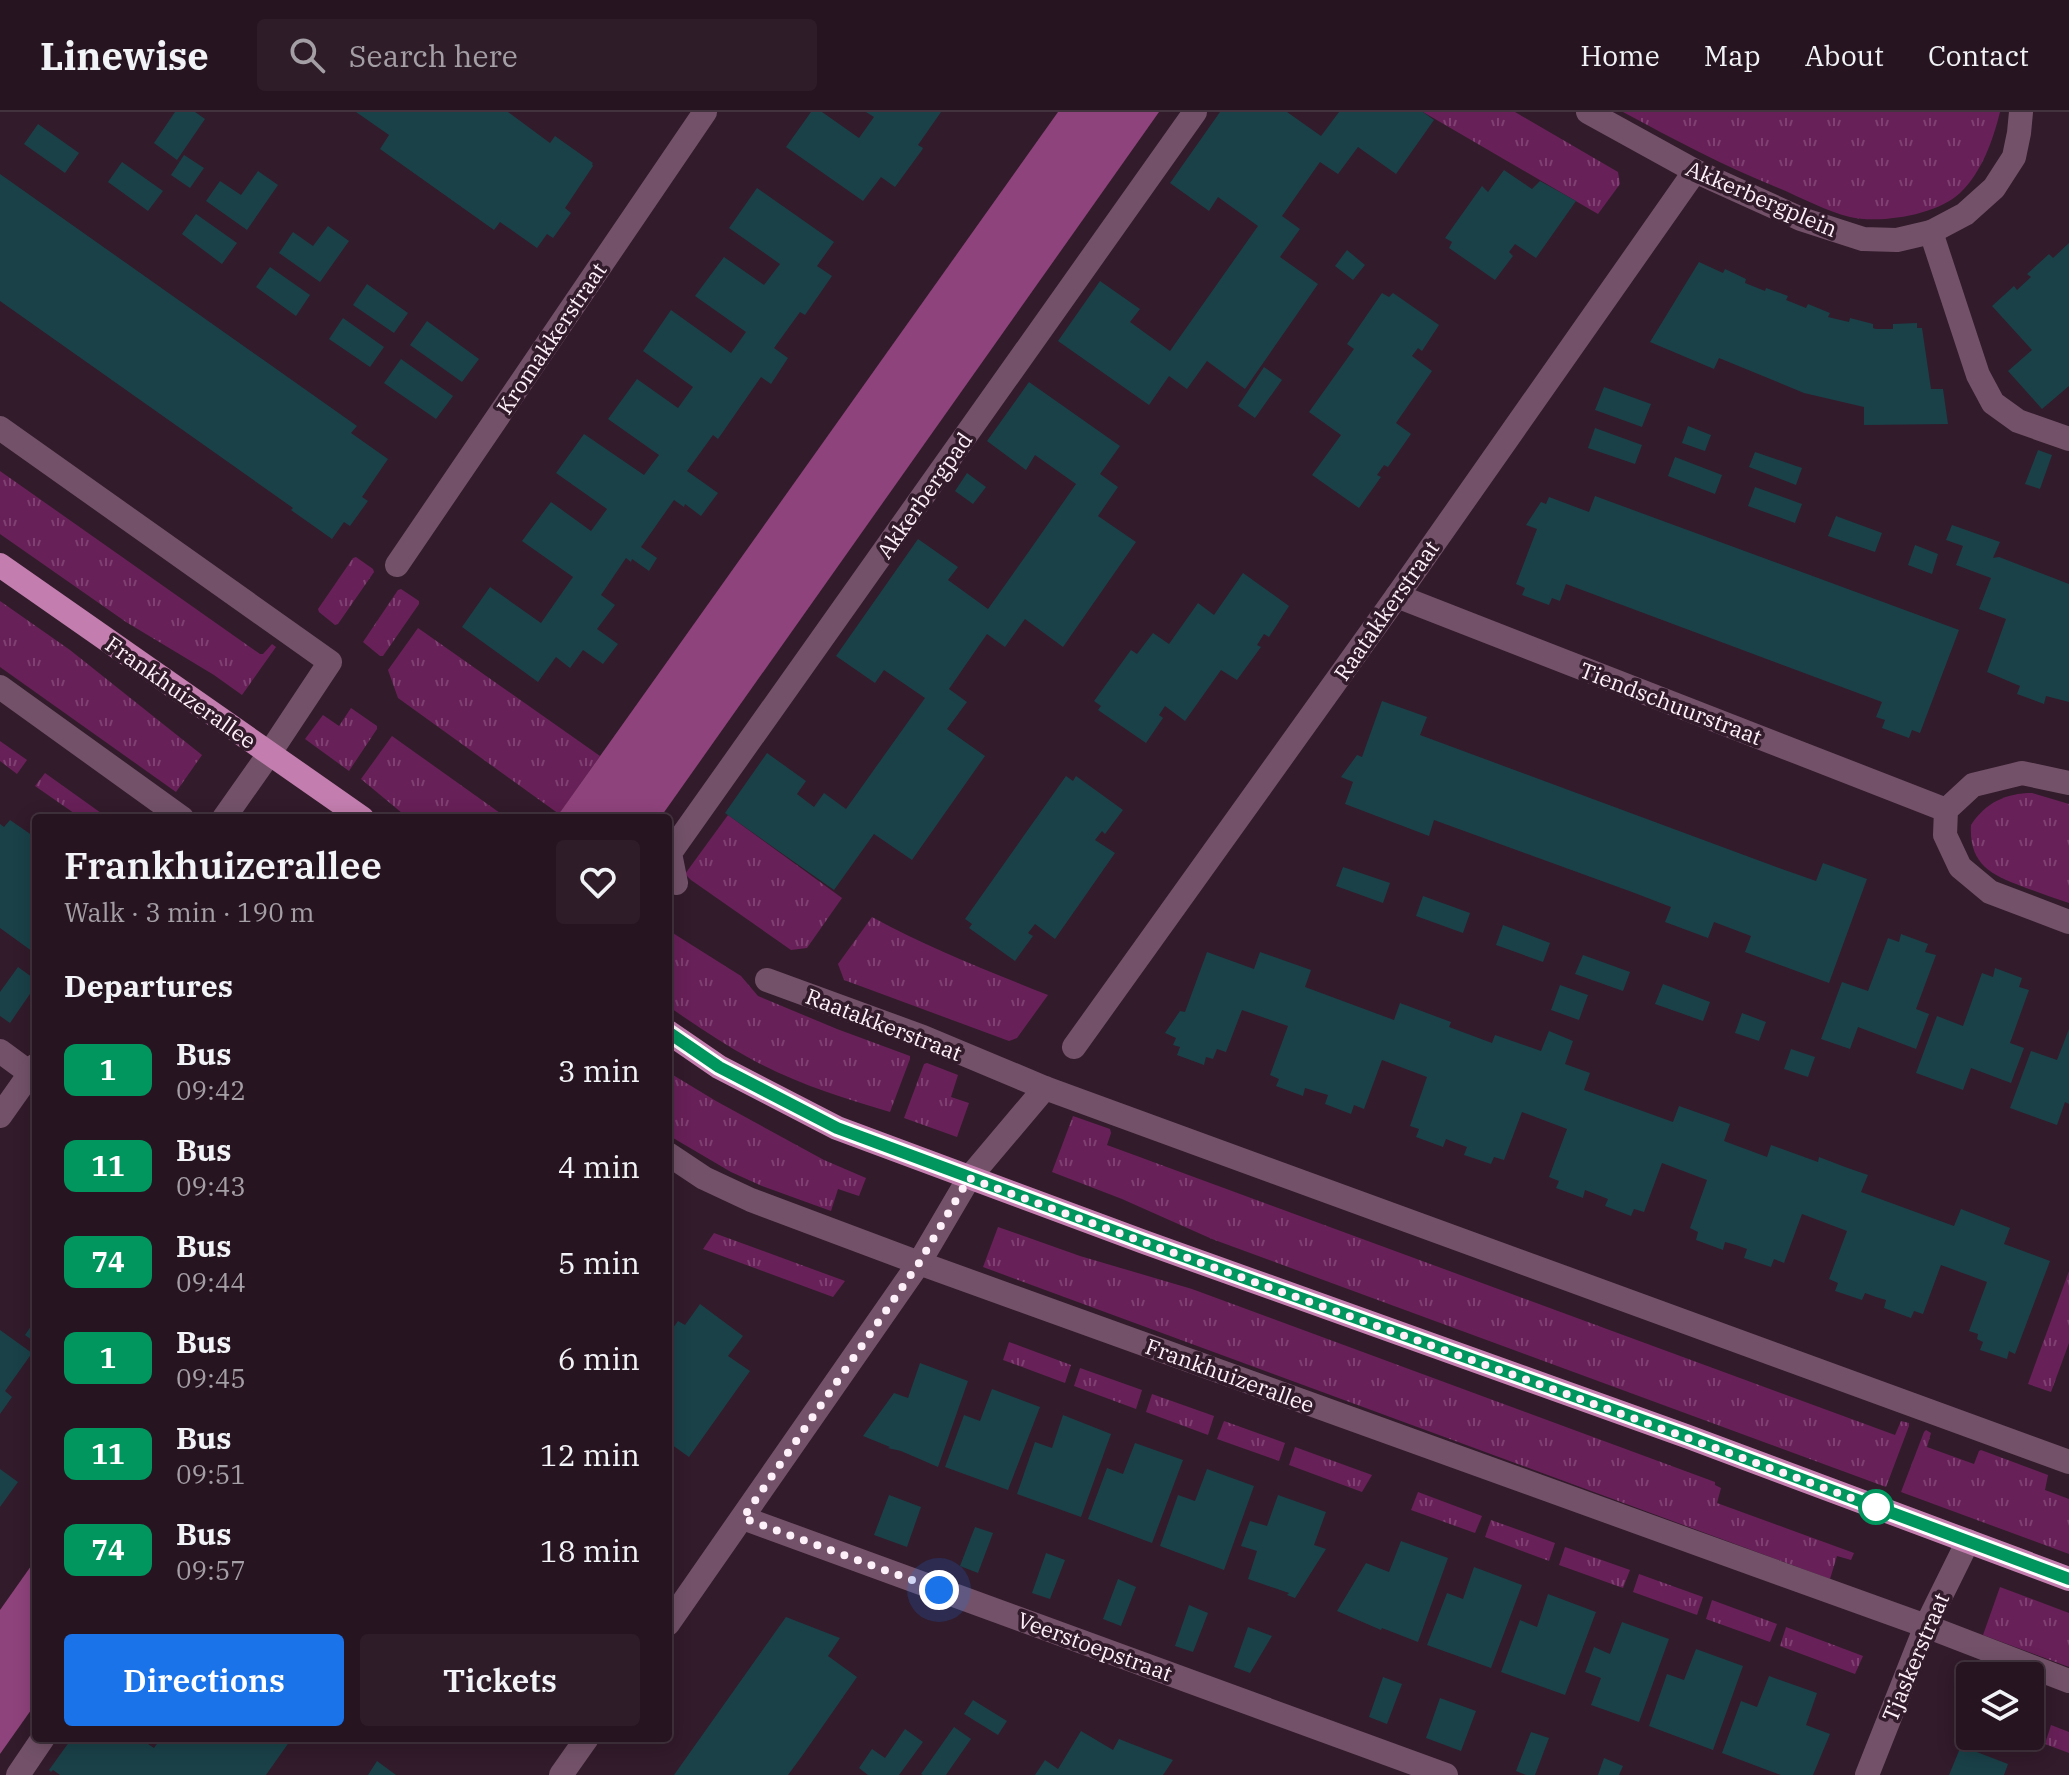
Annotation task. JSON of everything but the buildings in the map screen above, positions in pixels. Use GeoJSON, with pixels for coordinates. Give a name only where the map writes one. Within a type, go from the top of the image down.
{"type":"FeatureCollection","features":[{"type":"Feature","properties":{"kind":"main road","name":"Frankhuizerallee"},"geometry":{"type":"LineString","coordinates":[[0,565],[356,814]]}},
{"type":"Feature","properties":{"kind":"main road"},"geometry":{"type":"LineString","coordinates":[[672,1035],[719,1067],[837,1128],[1144,1242],[1686,1436],[2069,1579]]}},
{"type":"Feature","properties":{"kind":"street","name":"Kromakkerstraat"},"geometry":{"type":"LineString","coordinates":[[397,565],[705,112]]}},
{"type":"Feature","properties":{"kind":"street","name":"Akkerbergpad"},"geometry":{"type":"LineString","coordinates":[[672,850],[1195,112]]}},
{"type":"Feature","properties":{"kind":"street","name":"Akkerbergplein"},"geometry":{"type":"LineString","coordinates":[[1588,112],[1695,171],[1801,219],[1863,239],[1897,240],[1931,232],[1965,214],[1994,188],[2014,157],[2021,112]]}},
{"type":"Feature","properties":{"kind":"street","name":"Raatakkerstraat"},"geometry":{"type":"LineString","coordinates":[[1074,1047],[1397,596],[1695,171]]}},
{"type":"Feature","properties":{"kind":"street"},"geometry":{"type":"LineString","coordinates":[[1931,232],[1978,375],[1993,403],[2018,421],[2069,439]]}},
{"type":"Feature","properties":{"kind":"street"},"geometry":{"type":"LineString","coordinates":[[0,428],[330,662],[227,814]]}},
{"type":"Feature","properties":{"kind":"street","name":"Tiendschuurstraat"},"geometry":{"type":"LineString","coordinates":[[1397,596],[1946,810]]}},
{"type":"Feature","properties":{"kind":"street"},"geometry":{"type":"LineString","coordinates":[[0,687],[176,814]]}},
{"type":"Feature","properties":{"kind":"street"},"geometry":{"type":"LineString","coordinates":[[2069,783],[2022,773],[1973,785],[1946,810],[1945,835],[1960,867],[1990,892],[2069,922]]}},
{"type":"Feature","properties":{"kind":"street","name":"Raatakkerstraat"},"geometry":{"type":"LineString","coordinates":[[767,980],[923,1037],[1045,1088]]}},
{"type":"Feature","properties":{"kind":"street"},"geometry":{"type":"LineString","coordinates":[[0,1051],[32,1068]]}},
{"type":"Feature","properties":{"kind":"street"},"geometry":{"type":"LineString","coordinates":[[0,1116],[32,1070]]}},
{"type":"Feature","properties":{"kind":"street"},"geometry":{"type":"LineString","coordinates":[[672,1618],[919,1263],[969,1178],[1045,1088],[2069,1462]]}},
{"type":"Feature","properties":{"kind":"street","name":"Frankhuizerallee"},"geometry":{"type":"LineString","coordinates":[[672,1157],[704,1178],[751,1200],[1926,1626],[2069,1681]]}},
{"type":"Feature","properties":{"kind":"street","name":"Veerstoepstraat"},"geometry":{"type":"LineString","coordinates":[[743,1518],[1446,1775]]}},
{"type":"Feature","properties":{"kind":"street","name":"Tjaskerstraat"},"geometry":{"type":"LineString","coordinates":[[1867,1775],[1926,1626],[1968,1541]]}},
{"type":"Feature","properties":{"kind":"street"},"geometry":{"type":"LineString","coordinates":[[16,1773],[40,1742]]}},
{"type":"Feature","properties":{"kind":"street"},"geometry":{"type":"LineString","coordinates":[[561,1775],[584,1742]]}},
{"type":"Feature","properties":{"kind":"green space"},"geometry":{"type":"Polygon","coordinates":[[[1423,112],[1515,112],[1618,172],[1620,184],[1598,214],[1423,112]]]}},
{"type":"Feature","properties":{"kind":"green space"},"geometry":{"type":"Polygon","coordinates":[[[1623,112],[2000,112],[1986,155],[1975,175],[1950,201],[1908,216],[1862,219],[1822,208],[1718,161],[1623,112]]]}},
{"type":"Feature","properties":{"kind":"green space"},"geometry":{"type":"Polygon","coordinates":[[[0,471],[260,654],[272,644],[276,647],[242,695],[126,622],[0,534],[0,471]]]}},
{"type":"Feature","properties":{"kind":"green space"},"geometry":{"type":"Polygon","coordinates":[[[356,557],[374,572],[335,625],[318,609],[356,557]]]}},
{"type":"Feature","properties":{"kind":"green space"},"geometry":{"type":"Polygon","coordinates":[[[401,589],[419,604],[383,656],[380,656],[363,642],[401,589]]]}},
{"type":"Feature","properties":{"kind":"green space"},"geometry":{"type":"Polygon","coordinates":[[[0,601],[70,650],[202,755],[176,792],[0,667],[0,601]]]}},
{"type":"Feature","properties":{"kind":"green space"},"geometry":{"type":"Polygon","coordinates":[[[418,628],[600,756],[559,814],[398,698],[388,670],[418,628]]]}},
{"type":"Feature","properties":{"kind":"green space"},"geometry":{"type":"Polygon","coordinates":[[[351,708],[377,729],[349,771],[305,739],[323,715],[339,726],[351,708]]]}},
{"type":"Feature","properties":{"kind":"green space"},"geometry":{"type":"Polygon","coordinates":[[[392,736],[501,814],[403,814],[361,779],[392,736]]]}},
{"type":"Feature","properties":{"kind":"green space"},"geometry":{"type":"Polygon","coordinates":[[[0,741],[27,760],[17,774],[0,761],[0,741]]]}},
{"type":"Feature","properties":{"kind":"green space"},"geometry":{"type":"Polygon","coordinates":[[[45,773],[102,814],[75,814],[35,786],[45,773]]]}},
{"type":"Feature","properties":{"kind":"green space"},"geometry":{"type":"Polygon","coordinates":[[[2032,793],[2069,804],[2069,903],[1999,877],[1983,865],[1973,849],[1971,825],[1983,811],[2005,797],[2032,793]]]}},
{"type":"Feature","properties":{"kind":"green space"},"geometry":{"type":"Polygon","coordinates":[[[728,815],[842,898],[807,948],[791,950],[685,874],[728,815]]]}},
{"type":"Feature","properties":{"kind":"green space"},"geometry":{"type":"Polygon","coordinates":[[[872,917],[937,949],[1048,995],[1017,1038],[1009,1041],[844,980],[838,964],[872,917]]]}},
{"type":"Feature","properties":{"kind":"green space"},"geometry":{"type":"Polygon","coordinates":[[[672,933],[741,976],[758,996],[910,1056],[910,1059],[890,1112],[819,1089],[768,1068],[672,1009],[672,933]]]}},
{"type":"Feature","properties":{"kind":"green space"},"geometry":{"type":"Polygon","coordinates":[[[927,1063],[958,1075],[951,1097],[969,1103],[957,1137],[904,1118],[927,1063]]]}},
{"type":"Feature","properties":{"kind":"green space"},"geometry":{"type":"Polygon","coordinates":[[[672,1074],[824,1160],[866,1178],[859,1196],[838,1189],[831,1211],[731,1172],[672,1137],[672,1074]]]}},
{"type":"Feature","properties":{"kind":"green space"},"geometry":{"type":"Polygon","coordinates":[[[1073,1116],[1110,1129],[1107,1145],[1895,1435],[1901,1421],[1909,1423],[1886,1487],[1212,1239],[1052,1172],[1073,1116]]]}},
{"type":"Feature","properties":{"kind":"green space"},"geometry":{"type":"Polygon","coordinates":[[[998,1227],[1080,1256],[1192,1289],[1715,1482],[1721,1488],[1717,1503],[1854,1553],[1851,1560],[1837,1556],[1830,1579],[983,1267],[998,1227]]]}},
{"type":"Feature","properties":{"kind":"green space"},"geometry":{"type":"Polygon","coordinates":[[[714,1233],[845,1281],[833,1297],[703,1249],[714,1233]]]}},
{"type":"Feature","properties":{"kind":"green space"},"geometry":{"type":"Polygon","coordinates":[[[2069,1271],[2069,1343],[2051,1392],[2028,1384],[2069,1271]]]}},
{"type":"Feature","properties":{"kind":"green space"},"geometry":{"type":"Polygon","coordinates":[[[1009,1342],[1071,1365],[1065,1383],[1003,1360],[1009,1342]]]}},
{"type":"Feature","properties":{"kind":"green space"},"geometry":{"type":"Polygon","coordinates":[[[1080,1368],[1142,1390],[1136,1409],[1074,1386],[1080,1368]]]}},
{"type":"Feature","properties":{"kind":"green space"},"geometry":{"type":"Polygon","coordinates":[[[1152,1394],[1214,1416],[1208,1435],[1146,1412],[1152,1394]]]}},
{"type":"Feature","properties":{"kind":"green space"},"geometry":{"type":"Polygon","coordinates":[[[1224,1421],[1285,1443],[1279,1461],[1217,1439],[1224,1421]]]}},
{"type":"Feature","properties":{"kind":"green space"},"geometry":{"type":"Polygon","coordinates":[[[1926,1430],[1931,1433],[1927,1447],[1974,1464],[1981,1450],[2048,1475],[2045,1490],[2069,1499],[2069,1554],[1901,1492],[1926,1430]]]}},
{"type":"Feature","properties":{"kind":"green space"},"geometry":{"type":"Polygon","coordinates":[[[1295,1447],[1372,1475],[1362,1492],[1289,1465],[1295,1447]]]}},
{"type":"Feature","properties":{"kind":"green space"},"geometry":{"type":"Polygon","coordinates":[[[1418,1492],[1482,1516],[1475,1533],[1411,1510],[1418,1492]]]}},
{"type":"Feature","properties":{"kind":"green space"},"geometry":{"type":"Polygon","coordinates":[[[1491,1520],[1555,1543],[1549,1561],[1485,1537],[1491,1520]]]}},
{"type":"Feature","properties":{"kind":"green space"},"geometry":{"type":"Polygon","coordinates":[[[1565,1547],[1630,1570],[1623,1588],[1559,1565],[1565,1547]]]}},
{"type":"Feature","properties":{"kind":"green space"},"geometry":{"type":"Polygon","coordinates":[[[1639,1574],[1703,1597],[1697,1615],[1633,1592],[1639,1574]]]}},
{"type":"Feature","properties":{"kind":"green space"},"geometry":{"type":"Polygon","coordinates":[[[2000,1587],[2069,1613],[2069,1667],[1983,1635],[2000,1587]]]}},
{"type":"Feature","properties":{"kind":"green space"},"geometry":{"type":"Polygon","coordinates":[[[1712,1600],[1777,1624],[1770,1642],[1706,1619],[1712,1600]]]}},
{"type":"Feature","properties":{"kind":"green space"},"geometry":{"type":"Polygon","coordinates":[[[1786,1627],[1863,1656],[1855,1674],[1780,1646],[1786,1627]]]}},
{"type":"Feature","properties":{"kind":"green space"},"geometry":{"type":"Polygon","coordinates":[[[2051,1725],[2069,1732],[2069,1753],[2045,1744],[2051,1725]]]}},
{"type":"Feature","properties":{"kind":"shaded area"},"geometry":{"type":"Polygon","coordinates":[[[1058,112],[1159,112],[663,814],[559,814],[1058,112]]]}},
{"type":"Feature","properties":{"kind":"shaded area"},"geometry":{"type":"Polygon","coordinates":[[[32,1565],[32,1709],[0,1754],[0,1610],[32,1565]]]}},
{"type":"Feature","properties":{"kind":"bus line","name":"1"},"geometry":{"type":"LineString","coordinates":[[672,1035],[719,1067],[837,1128],[1144,1242],[1686,1436],[2069,1579]]}},
{"type":"Feature","properties":{"kind":"route"},"geometry":{"type":"LineString","coordinates":[[939,1590],[743,1518],[919,1263],[969,1178],[1886,1511],[1876,1507]]}}]}
